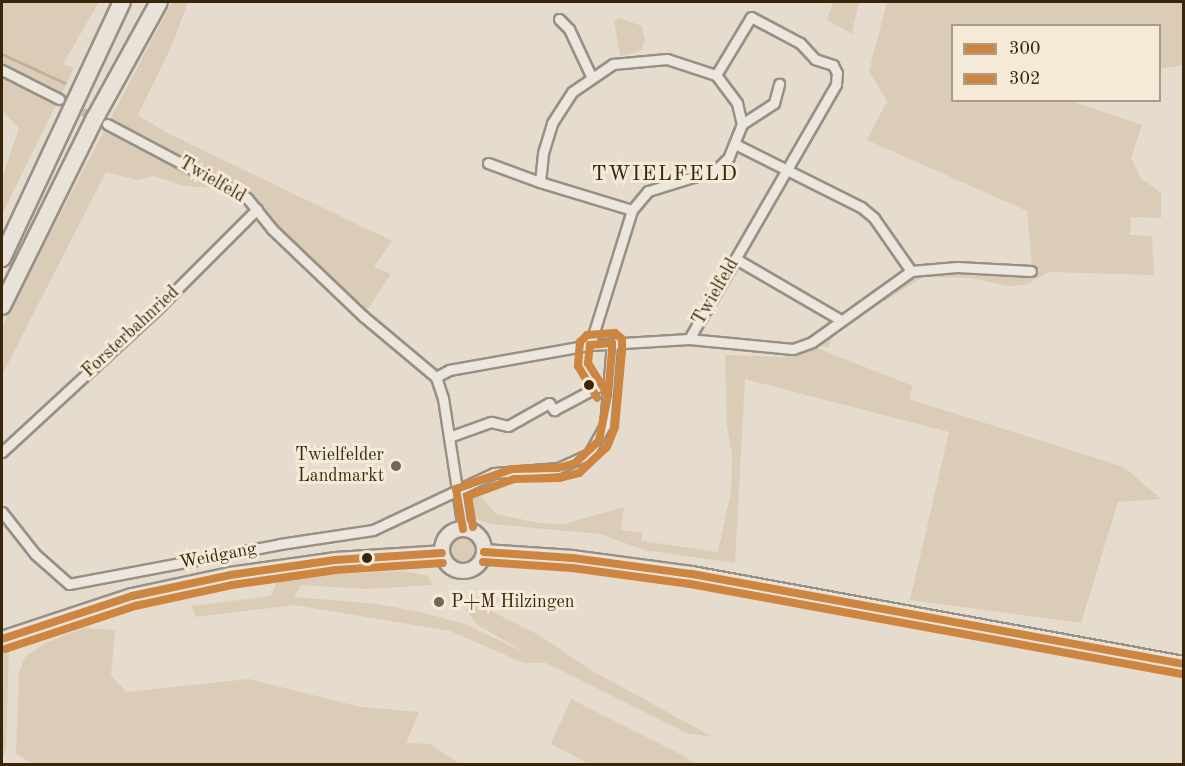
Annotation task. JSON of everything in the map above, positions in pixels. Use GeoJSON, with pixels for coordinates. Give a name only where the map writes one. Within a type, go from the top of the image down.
{"type":"FeatureCollection","features":[{"type":"Feature","properties":{"kind":"highway"},"geometry":{"type":"LineString","coordinates":[[2,258],[123,2]]}},
{"type":"Feature","properties":{"kind":"highway"},"geometry":{"type":"LineString","coordinates":[[2,306],[86,135],[159,2]]}},
{"type":"Feature","properties":{"kind":"main road"},"geometry":{"type":"LineString","coordinates":[[463,529],[479,536],[484,552],[475,568],[462,571],[451,567],[442,553],[447,536],[463,529]]}},
{"type":"Feature","properties":{"kind":"main road"},"geometry":{"type":"LineString","coordinates":[[484,552],[573,558],[692,574],[1184,664]]}},
{"type":"Feature","properties":{"kind":"main road"},"geometry":{"type":"LineString","coordinates":[[2,639],[132,596],[230,574],[335,560],[442,553]]}},
{"type":"Feature","properties":{"kind":"street","name":"Twielfeld"},"geometry":{"type":"LineString","coordinates":[[106,124],[233,189],[257,209],[272,229],[363,316],[436,376],[449,370],[590,345],[689,339],[736,259],[784,168],[836,84],[833,65],[815,59],[800,43],[751,17],[716,75]]}},
{"type":"Feature","properties":{"kind":"street"},"geometry":{"type":"LineString","coordinates":[[559,19],[569,29],[591,76]]}},
{"type":"Feature","properties":{"kind":"street"},"geometry":{"type":"LineString","coordinates":[[540,182],[543,153],[552,123],[572,92],[591,76],[613,64],[667,59],[716,75],[737,103],[742,124],[735,144],[716,170],[648,191],[632,210],[590,345]]}},
{"type":"Feature","properties":{"kind":"street"},"geometry":{"type":"LineString","coordinates":[[2,70],[59,99]]}},
{"type":"Feature","properties":{"kind":"street"},"geometry":{"type":"LineString","coordinates":[[742,124],[774,103],[780,84]]}},
{"type":"Feature","properties":{"kind":"street"},"geometry":{"type":"LineString","coordinates":[[735,144],[867,213],[911,271]]}},
{"type":"Feature","properties":{"kind":"street"},"geometry":{"type":"LineString","coordinates":[[488,163],[540,182],[632,210]]}},
{"type":"Feature","properties":{"kind":"street","name":"Forsterbahnried"},"geometry":{"type":"LineString","coordinates":[[2,452],[160,306],[257,209]]}},
{"type":"Feature","properties":{"kind":"street"},"geometry":{"type":"LineString","coordinates":[[736,259],[830,310],[839,319]]}},
{"type":"Feature","properties":{"kind":"street"},"geometry":{"type":"LineString","coordinates":[[689,339],[794,349],[812,342],[839,319],[911,271],[957,267],[1031,271]]}},
{"type":"Feature","properties":{"kind":"street"},"geometry":{"type":"LineString","coordinates":[[456,489],[512,469],[558,468],[589,454],[605,425],[612,343]]}},
{"type":"Feature","properties":{"kind":"street"},"geometry":{"type":"LineString","coordinates":[[436,376],[449,437],[463,529]]}},
{"type":"Feature","properties":{"kind":"street"},"geometry":{"type":"LineString","coordinates":[[449,437],[491,422],[508,426],[549,403],[554,410],[600,386]]}},
{"type":"Feature","properties":{"kind":"street","name":"Weidgang"},"geometry":{"type":"LineString","coordinates":[[2,513],[35,554],[69,584],[280,544],[373,530],[456,489]]}},
{"type":"Feature","properties":{"kind":"shaded area"},"geometry":{"type":"Polygon","coordinates":[[[2,2],[99,2],[63,64],[74,68],[2,214],[2,178],[19,128],[2,111],[2,2]]]}},
{"type":"Feature","properties":{"kind":"shaded area"},"geometry":{"type":"Polygon","coordinates":[[[172,2],[188,2],[172,45],[138,115],[167,133],[392,241],[374,267],[391,274],[363,316],[234,189],[185,186],[153,176],[138,180],[106,172],[2,375],[2,328],[10,309],[172,2]]]}},
{"type":"Feature","properties":{"kind":"shaded area"},"geometry":{"type":"Polygon","coordinates":[[[833,2],[859,2],[852,34],[827,20],[833,2]]]}},
{"type":"Feature","properties":{"kind":"shaded area"},"geometry":{"type":"Polygon","coordinates":[[[887,2],[1183,2],[1183,65],[1161,69],[1161,24],[951,24],[951,102],[1073,102],[1142,125],[1131,158],[1141,178],[1161,193],[1161,218],[1131,217],[1130,235],[1152,236],[1154,275],[1049,272],[1025,285],[1009,286],[970,278],[923,277],[834,333],[828,348],[812,342],[911,271],[1044,271],[1032,268],[1027,211],[867,140],[887,101],[869,71],[887,2]]]}},
{"type":"Feature","properties":{"kind":"shaded area"},"geometry":{"type":"Polygon","coordinates":[[[619,18],[642,26],[645,40],[641,51],[620,56],[614,21],[619,18]]]}},
{"type":"Feature","properties":{"kind":"shaded area"},"geometry":{"type":"Polygon","coordinates":[[[812,346],[913,386],[909,399],[1124,467],[1161,499],[1118,502],[1081,623],[910,600],[949,432],[745,379],[735,563],[644,550],[600,534],[491,524],[465,515],[463,499],[474,489],[496,514],[539,523],[564,524],[624,507],[621,530],[643,533],[641,541],[718,552],[731,491],[732,455],[727,426],[725,355],[784,357],[812,346]]]}},
{"type":"Feature","properties":{"kind":"shaded area"},"geometry":{"type":"Polygon","coordinates":[[[462,535],[473,540],[478,551],[473,562],[462,567],[451,562],[446,551],[451,540],[462,535]]]}},
{"type":"Feature","properties":{"kind":"shaded area"},"geometry":{"type":"Polygon","coordinates":[[[403,571],[428,576],[433,585],[366,589],[301,585],[294,597],[377,604],[420,612],[465,624],[530,655],[476,624],[466,609],[479,605],[539,635],[589,669],[711,736],[689,734],[546,663],[524,663],[450,631],[295,605],[196,617],[191,606],[271,596],[279,577],[403,571]]]}},
{"type":"Feature","properties":{"kind":"shaded area"},"geometry":{"type":"Polygon","coordinates":[[[83,628],[115,630],[111,675],[126,692],[249,679],[361,707],[419,712],[406,743],[430,744],[460,764],[33,764],[16,754],[19,673],[25,657],[44,644],[83,628]]]}},
{"type":"Feature","properties":{"kind":"shaded area"},"geometry":{"type":"Polygon","coordinates":[[[9,651],[6,748],[2,759],[2,654],[9,651]]]}},
{"type":"Feature","properties":{"kind":"shaded area"},"geometry":{"type":"Polygon","coordinates":[[[571,699],[682,755],[695,764],[589,764],[551,744],[571,699]]]}},
{"type":"Feature","properties":{"kind":"waterway"},"geometry":{"type":"LineString","coordinates":[[2,54],[65,83]]}},
{"type":"Feature","properties":{"kind":"tunnel"},"geometry":{"type":"LineString","coordinates":[[59,99],[97,119]]}},
{"type":"Feature","properties":{"kind":"transit line","name":"302"},"geometry":{"type":"LineString","coordinates":[[473,527],[468,496],[514,479],[559,478],[579,473],[607,447],[615,427],[622,352],[622,339],[615,333],[587,335],[580,342],[578,366],[597,398]]}},
{"type":"Feature","properties":{"kind":"transit line","name":"300"},"geometry":{"type":"LineString","coordinates":[[612,343],[612,351],[608,395],[588,363],[590,345],[612,343]]}},
{"type":"Feature","properties":{"kind":"transit line","name":"300"},"geometry":{"type":"LineString","coordinates":[[463,529],[456,489],[512,469],[558,468],[575,463],[599,441],[608,395]]}},
{"type":"Feature","properties":{"kind":"transit line","name":"300"},"geometry":{"type":"LineString","coordinates":[[484,552],[573,558],[692,574],[1184,664]]}},
{"type":"Feature","properties":{"kind":"transit line","name":"300"},"geometry":{"type":"LineString","coordinates":[[2,639],[132,596],[230,575],[335,560],[442,553]]}},
{"type":"Feature","properties":{"kind":"transit line","name":"302"},"geometry":{"type":"LineString","coordinates":[[483,562],[572,568],[690,584],[1182,674]]}},
{"type":"Feature","properties":{"kind":"transit line","name":"302"},"geometry":{"type":"LineString","coordinates":[[5,649],[135,606],[232,585],[336,570],[443,563]]}},
{"type":"Feature","properties":{"kind":"place","name":"Twielfelder Landmarkt"},"geometry":{"type":"Point","coordinates":[396,466]}},
{"type":"Feature","properties":{"kind":"place","name":"P+M Hilzingen"},"geometry":{"type":"Point","coordinates":[439,602]}},
{"type":"Feature","properties":{"kind":"district","name":"TWIELFELD"},"geometry":{"type":"Point","coordinates":[665,175]}}]}
